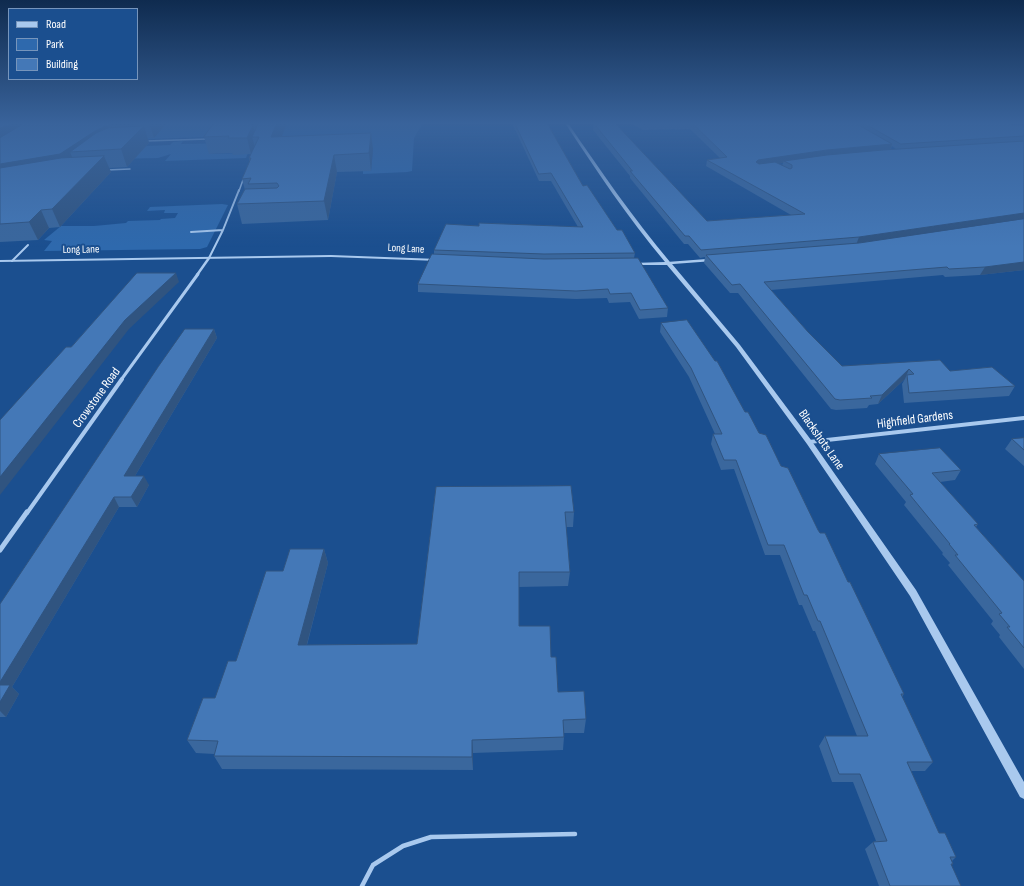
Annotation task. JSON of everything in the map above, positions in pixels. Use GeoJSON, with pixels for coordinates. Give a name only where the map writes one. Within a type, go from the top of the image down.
{"type":"FeatureCollection","features":[{"type":"Feature","properties":{"kind":"street","name":"Blackshots Lane"},"geometry":{"type":"LineString","coordinates":[[594,164],[655,247],[670,263],[738,346],[809,442],[913,593],[1024,793]]}},
{"type":"Feature","properties":{"kind":"street","name":"Long Lane"},"geometry":{"type":"LineString","coordinates":[[0,261],[330,256],[444,261]]}},
{"type":"Feature","properties":{"kind":"street","name":"Crowstone Road"},"geometry":{"type":"LineString","coordinates":[[0,550],[209,258]]}},
{"type":"Feature","properties":{"kind":"street"},"geometry":{"type":"LineString","coordinates":[[628,264],[712,260]]}},
{"type":"Feature","properties":{"kind":"street","name":"Highfield Gardens"},"geometry":{"type":"LineString","coordinates":[[809,442],[1024,418]]}},
{"type":"Feature","properties":{"kind":"lane"},"geometry":{"type":"LineString","coordinates":[[107,170],[130,169]]}},
{"type":"Feature","properties":{"kind":"lane"},"geometry":{"type":"LineString","coordinates":[[209,258],[224,230],[244,177]]}},
{"type":"Feature","properties":{"kind":"lane"},"geometry":{"type":"LineString","coordinates":[[191,232],[224,230]]}},
{"type":"Feature","properties":{"kind":"lane"},"geometry":{"type":"LineString","coordinates":[[12,261],[28,245]]}},
{"type":"Feature","properties":{"kind":"lane"},"geometry":{"type":"LineString","coordinates":[[362,886],[373,865],[403,846],[430,837],[575,834]]}},
{"type":"Feature","properties":{"kind":"green space"},"geometry":{"type":"Polygon","coordinates":[[[372,164],[412,164],[412,171],[407,172],[363,174],[363,171],[371,171],[372,164]]]}},
{"type":"Feature","properties":{"kind":"green space"},"geometry":{"type":"Polygon","coordinates":[[[228,205],[207,247],[200,249],[44,251],[52,241],[44,240],[61,226],[94,226],[126,223],[128,221],[175,218],[178,213],[164,213],[165,210],[147,211],[150,207],[228,205]]]}},
{"type":"Feature","properties":{"kind":"building"},"geometry":{"type":"Polygon","coordinates":[[[22,164],[96,164],[52,209],[41,210],[29,222],[0,224],[0,168],[22,164]]]}},
{"type":"Feature","properties":{"kind":"building"},"geometry":{"type":"Polygon","coordinates":[[[248,164],[332,164],[324,201],[237,204],[245,189],[277,188],[279,186],[277,183],[248,184],[251,178],[242,179],[248,164]]]}},
{"type":"Feature","properties":{"kind":"building"},"geometry":{"type":"Polygon","coordinates":[[[534,164],[571,164],[583,186],[587,185],[617,230],[622,230],[635,253],[544,254],[434,250],[446,224],[479,226],[479,223],[583,227],[551,173],[539,174],[534,164]]]}},
{"type":"Feature","properties":{"kind":"building"},"geometry":{"type":"Polygon","coordinates":[[[627,164],[654,164],[707,221],[805,214],[715,164],[780,164],[790,169],[792,168],[791,164],[1024,164],[1024,213],[859,237],[701,250],[689,236],[685,236],[630,171],[632,171],[627,164]]]}},
{"type":"Feature","properties":{"kind":"building"},"geometry":{"type":"Polygon","coordinates":[[[1024,219],[1024,262],[985,267],[949,269],[947,267],[764,282],[808,332],[842,366],[940,360],[950,371],[992,367],[1015,386],[909,393],[907,375],[914,374],[909,369],[882,395],[870,396],[872,398],[835,399],[740,284],[732,285],[706,255],[859,243],[1024,219]]]}},
{"type":"Feature","properties":{"kind":"building"},"geometry":{"type":"Polygon","coordinates":[[[432,254],[544,259],[638,258],[668,308],[640,310],[631,293],[610,294],[608,289],[576,291],[418,284],[432,254]]]}},
{"type":"Feature","properties":{"kind":"building"},"geometry":{"type":"Polygon","coordinates":[[[137,273],[176,273],[125,320],[0,477],[0,420],[66,347],[71,347],[137,273]]]}},
{"type":"Feature","properties":{"kind":"building"},"geometry":{"type":"Polygon","coordinates":[[[687,320],[715,361],[717,361],[745,412],[748,412],[759,433],[766,435],[781,466],[788,468],[818,530],[820,533],[825,533],[848,582],[850,582],[904,694],[901,694],[933,762],[907,762],[939,833],[945,833],[956,857],[950,857],[953,864],[951,864],[961,886],[890,886],[873,842],[887,841],[860,774],[839,774],[825,736],[868,736],[820,621],[818,621],[807,595],[804,595],[784,545],[768,545],[736,460],[724,460],[713,434],[722,434],[691,368],[661,323],[687,320]]]}},
{"type":"Feature","properties":{"kind":"building"},"geometry":{"type":"Polygon","coordinates":[[[185,329],[214,329],[124,476],[144,476],[131,497],[114,497],[0,682],[0,604],[185,329]]]}},
{"type":"Feature","properties":{"kind":"building"},"geometry":{"type":"Polygon","coordinates":[[[1024,438],[1024,450],[1012,439],[1024,438]]]}},
{"type":"Feature","properties":{"kind":"building"},"geometry":{"type":"Polygon","coordinates":[[[940,448],[961,470],[932,473],[978,524],[974,525],[1024,581],[1024,648],[1007,627],[1010,627],[999,614],[1002,613],[955,555],[958,555],[950,544],[910,495],[913,494],[879,454],[940,448]]]}},
{"type":"Feature","properties":{"kind":"building"},"geometry":{"type":"Polygon","coordinates":[[[571,486],[574,512],[565,512],[570,572],[519,572],[519,626],[550,626],[551,657],[556,657],[558,692],[584,691],[586,719],[563,720],[564,737],[472,740],[472,757],[214,756],[218,741],[187,740],[203,698],[215,698],[228,661],[236,661],[266,571],[283,571],[290,549],[324,549],[298,645],[417,644],[436,487],[571,486]]]}},
{"type":"Feature","properties":{"kind":"building"},"geometry":{"type":"Polygon","coordinates":[[[0,685],[10,685],[0,702],[0,685]]]}}]}
